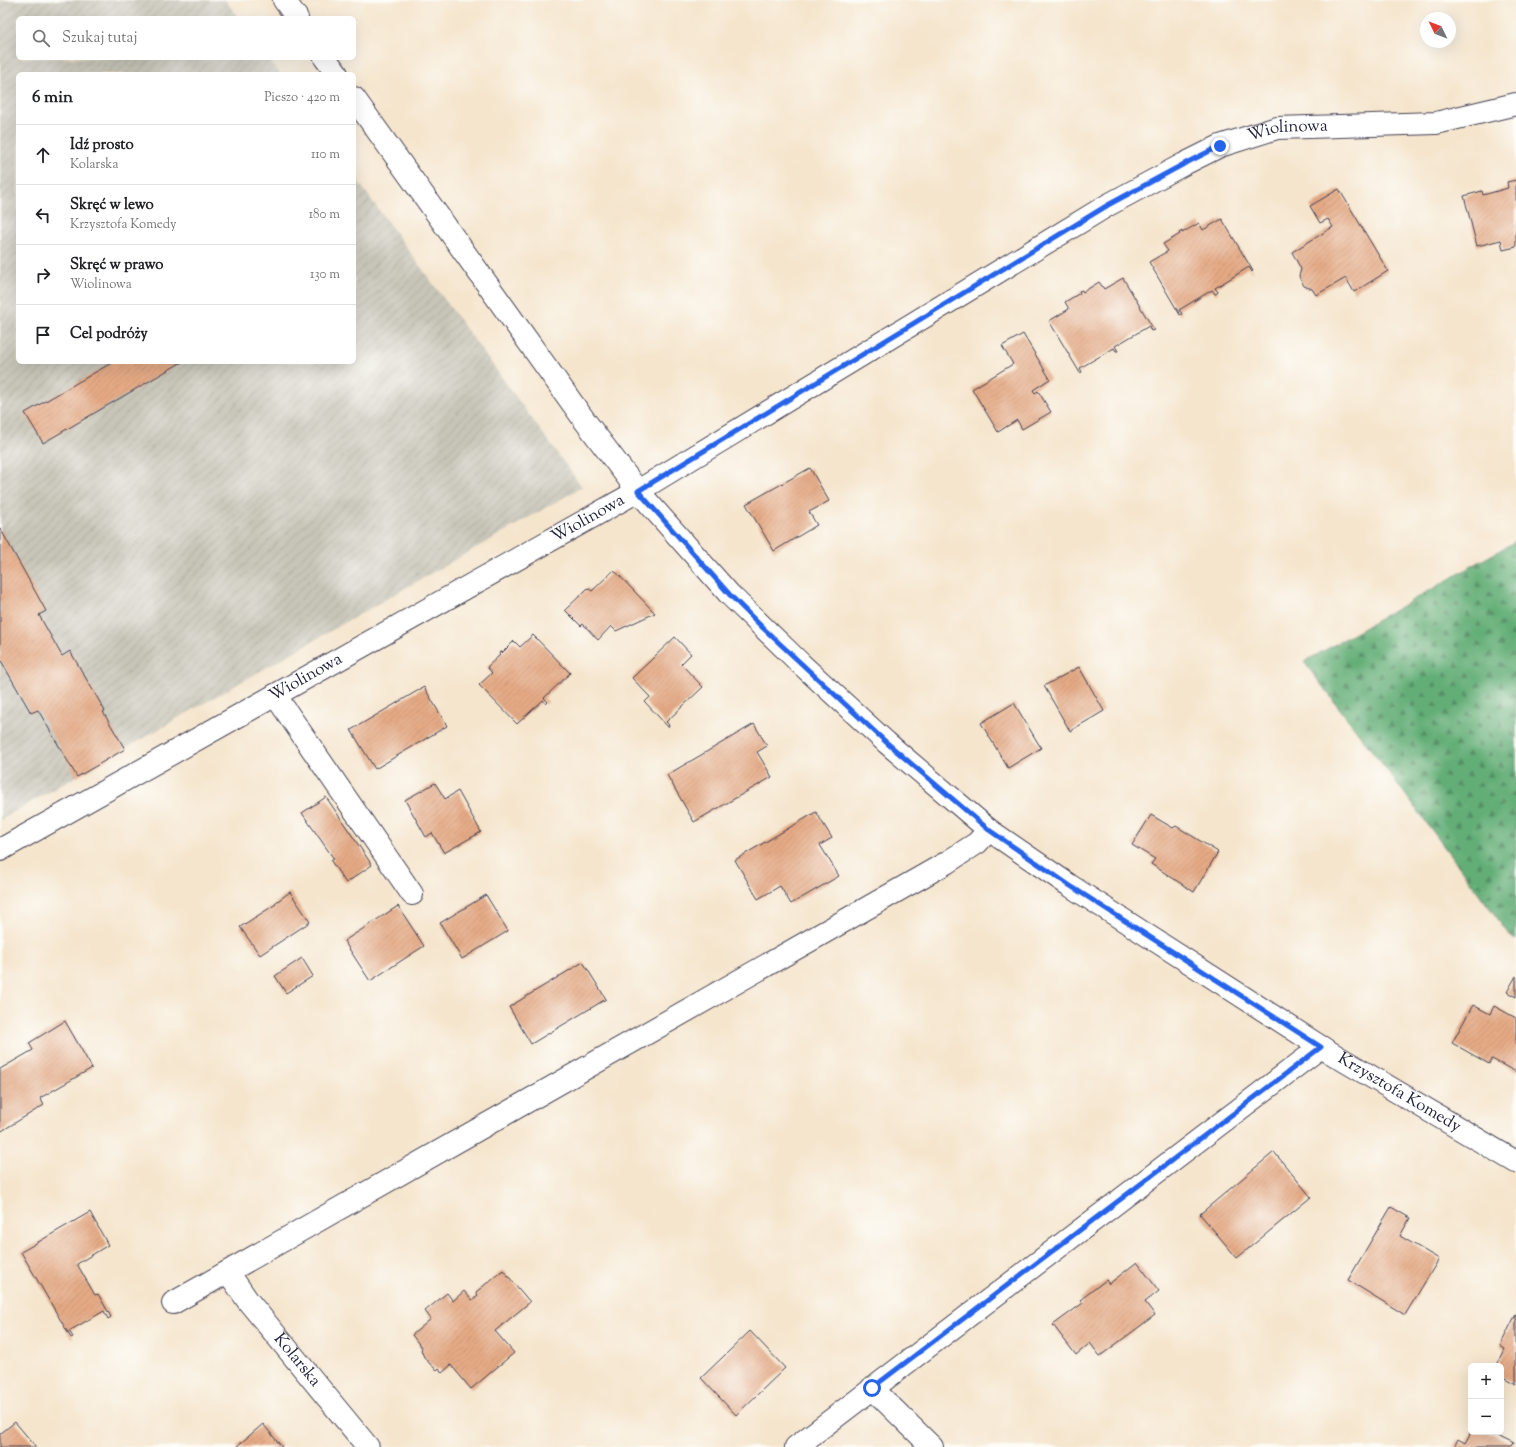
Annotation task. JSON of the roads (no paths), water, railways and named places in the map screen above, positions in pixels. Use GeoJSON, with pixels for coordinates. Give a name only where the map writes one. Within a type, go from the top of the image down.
{"type":"FeatureCollection","features":[{"type":"Feature","properties":{"kind":"street"},"geometry":{"type":"LineString","coordinates":[[284,0],[296,16]]}},
{"type":"Feature","properties":{"kind":"street"},"geometry":{"type":"LineString","coordinates":[[326,60],[336,72]]}},
{"type":"Feature","properties":{"kind":"street","name":"Krzysztofa Komedy"},"geometry":{"type":"LineString","coordinates":[[356,101],[585,421],[638,491],[730,595],[763,628],[887,743],[989,830],[1069,885],[1321,1047],[1516,1162]]}},
{"type":"Feature","properties":{"kind":"street","name":"Wiolinowa"},"geometry":{"type":"LineString","coordinates":[[0,850],[638,491],[1108,205],[1220,146],[1277,128],[1436,123],[1516,104]]}},
{"type":"Feature","properties":{"kind":"street"},"geometry":{"type":"LineString","coordinates":[[275,695],[412,894]]}},
{"type":"Feature","properties":{"kind":"street"},"geometry":{"type":"LineString","coordinates":[[173,1303],[946,863],[977,842],[989,830]]}},
{"type":"Feature","properties":{"kind":"street"},"geometry":{"type":"LineString","coordinates":[[796,1447],[1321,1047]]}},
{"type":"Feature","properties":{"kind":"street","name":"Kolarska"},"geometry":{"type":"LineString","coordinates":[[228,1272],[248,1301],[368,1447]]}},
{"type":"Feature","properties":{"kind":"street"},"geometry":{"type":"LineString","coordinates":[[872,1388],[932,1447]]}}]}
